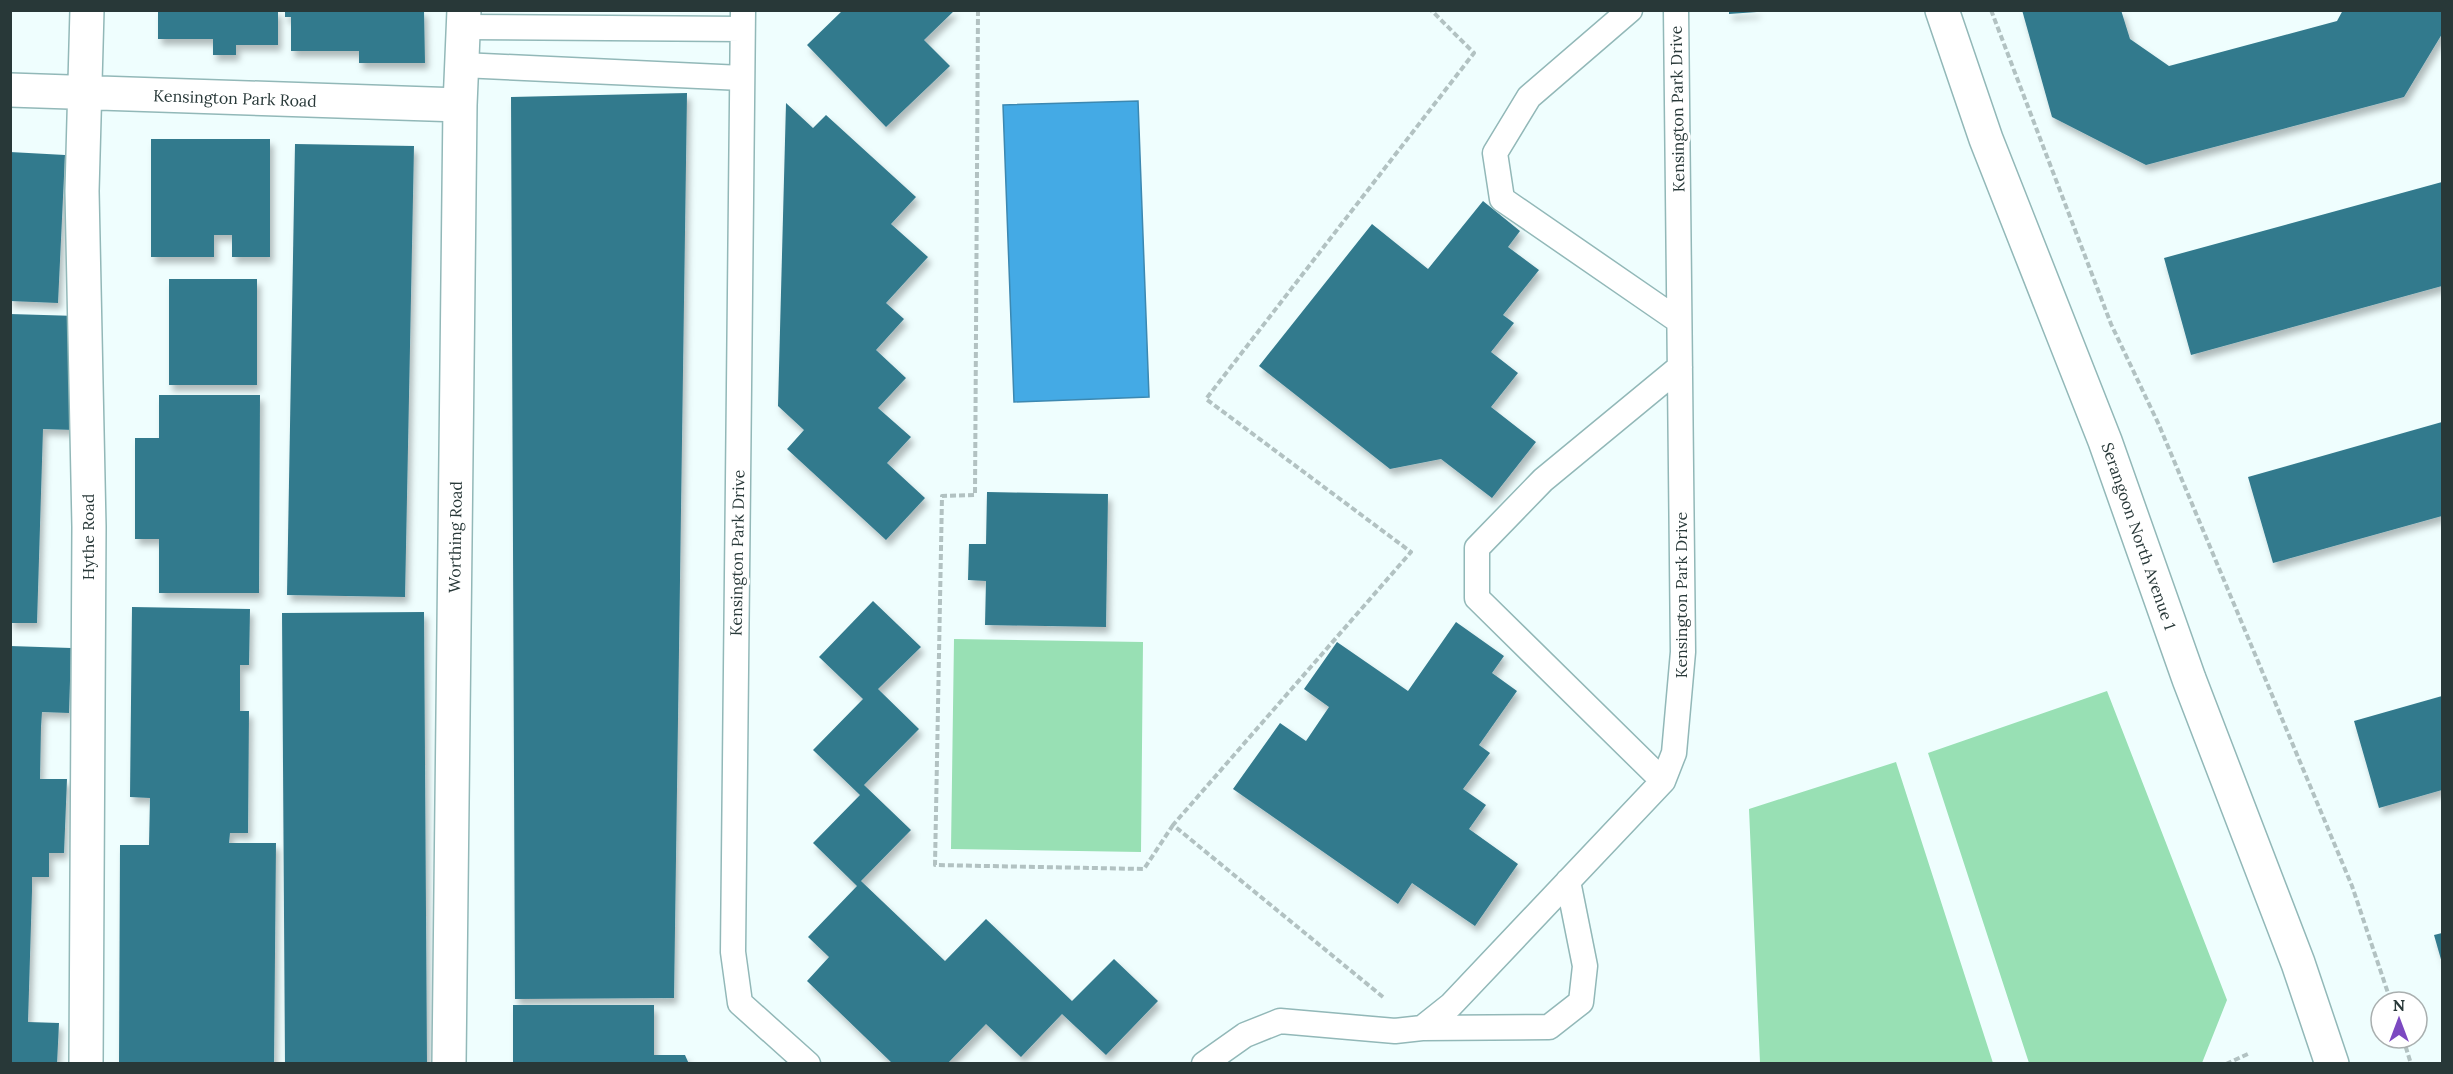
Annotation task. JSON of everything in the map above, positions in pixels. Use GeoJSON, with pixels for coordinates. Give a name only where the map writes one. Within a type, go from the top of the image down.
{"type":"FeatureCollection","features":[{"type":"Feature","properties":{"kind":"street","name":"Hythe Road"},"geometry":{"type":"LineString","coordinates":[[86,1064],[89,527],[82,191],[87,10]]}},
{"type":"Feature","properties":{"kind":"street","name":"Serangoon North Avenue 1"},"geometry":{"type":"LineString","coordinates":[[1942,10],[1986,140],[2105,441],[2189,679],[2298,963],[2332,1064]]}},
{"type":"Feature","properties":{"kind":"street","name":"Worthing Road"},"geometry":{"type":"LineString","coordinates":[[449,1064],[460,105],[463,19]]}},
{"type":"Feature","properties":{"kind":"street","name":"Kensington Park Road"},"geometry":{"type":"LineString","coordinates":[[10,90],[460,105]]}},
{"type":"Feature","properties":{"kind":"lane"},"geometry":{"type":"LineString","coordinates":[[1630,10],[1529,98],[1495,153],[1502,200],[1679,321]]}},
{"type":"Feature","properties":{"kind":"lane","name":"Kensington Park Drive"},"geometry":{"type":"LineString","coordinates":[[1422,1028],[1451,1005],[1663,781],[1674,753],[1683,652],[1676,10]]}},
{"type":"Feature","properties":{"kind":"lane"},"geometry":{"type":"LineString","coordinates":[[463,19],[742,20]]}},
{"type":"Feature","properties":{"kind":"lane","name":"Kensington Park Drive"},"geometry":{"type":"LineString","coordinates":[[742,20],[733,952],[740,1003],[808,1064]]}},
{"type":"Feature","properties":{"kind":"lane"},"geometry":{"type":"LineString","coordinates":[[462,65],[742,78]]}},
{"type":"Feature","properties":{"kind":"lane"},"geometry":{"type":"LineString","coordinates":[[1663,781],[1477,598],[1477,548],[1543,480],[1680,368]]}},
{"type":"Feature","properties":{"kind":"lane"},"geometry":{"type":"LineString","coordinates":[[1204,1064],[1245,1035],[1280,1021],[1395,1031],[1422,1028],[1549,1027],[1581,1002],[1585,966],[1568,881]]}},
{"type":"Feature","properties":{"kind":"path"},"geometry":{"type":"LineString","coordinates":[[978,10],[975,495],[942,496],[935,865],[1144,869],[1173,825],[1411,552],[1206,399],[1474,54],[1431,10]]}},
{"type":"Feature","properties":{"kind":"path"},"geometry":{"type":"LineString","coordinates":[[1991,10],[2111,324],[2159,425],[2352,886],[2387,990]]}},
{"type":"Feature","properties":{"kind":"path"},"geometry":{"type":"LineString","coordinates":[[1173,825],[1422,1028]]}},
{"type":"Feature","properties":{"kind":"path"},"geometry":{"type":"LineString","coordinates":[[2226,1064],[2250,1053]]}},
{"type":"Feature","properties":{"kind":"green space"},"geometry":{"type":"Polygon","coordinates":[[[954,639],[1143,642],[1141,852],[951,849],[954,639]]]}},
{"type":"Feature","properties":{"kind":"green space"},"geometry":{"type":"Polygon","coordinates":[[[2107,691],[2227,1000],[2202,1063],[2029,1063],[1928,753],[2107,691]]]}},
{"type":"Feature","properties":{"kind":"green space"},"geometry":{"type":"Polygon","coordinates":[[[1896,762],[1993,1063],[1760,1063],[1749,809],[1896,762]]]}},
{"type":"Feature","properties":{"kind":"water"},"geometry":{"type":"Polygon","coordinates":[[[1138,101],[1149,397],[1014,402],[1003,105],[1138,101]]]}},
{"type":"Feature","properties":{"kind":"building"},"geometry":{"type":"Polygon","coordinates":[[[158,10],[278,10],[278,45],[236,45],[236,55],[213,55],[213,39],[158,39],[158,10]]]}},
{"type":"Feature","properties":{"kind":"building"},"geometry":{"type":"Polygon","coordinates":[[[285,10],[424,10],[425,63],[359,63],[359,51],[291,51],[291,17],[285,17],[285,10]]]}},
{"type":"Feature","properties":{"kind":"building"},"geometry":{"type":"Polygon","coordinates":[[[843,10],[955,10],[924,40],[950,66],[886,127],[807,45],[843,10]]]}},
{"type":"Feature","properties":{"kind":"building"},"geometry":{"type":"Polygon","coordinates":[[[1729,10],[1757,10],[1757,12],[1729,14],[1729,10]]]}},
{"type":"Feature","properties":{"kind":"building"},"geometry":{"type":"Polygon","coordinates":[[[2022,10],[2121,10],[2130,39],[2169,66],[2337,21],[2343,10],[2442,10],[2442,34],[2404,97],[2146,165],[2052,117],[2022,10]]]}},
{"type":"Feature","properties":{"kind":"building"},"geometry":{"type":"Polygon","coordinates":[[[687,93],[674,998],[515,999],[511,97],[687,93]]]}},
{"type":"Feature","properties":{"kind":"building"},"geometry":{"type":"Polygon","coordinates":[[[786,103],[813,128],[826,115],[916,197],[891,224],[928,257],[886,303],[904,319],[876,350],[906,378],[878,408],[911,437],[887,463],[925,498],[886,540],[787,449],[804,430],[778,406],[786,103]]]}},
{"type":"Feature","properties":{"kind":"building"},"geometry":{"type":"Polygon","coordinates":[[[151,139],[270,139],[270,257],[232,257],[232,235],[214,235],[214,257],[151,257],[151,139]]]}},
{"type":"Feature","properties":{"kind":"building"},"geometry":{"type":"Polygon","coordinates":[[[295,144],[414,146],[405,597],[287,595],[295,144]]]}},
{"type":"Feature","properties":{"kind":"building"},"geometry":{"type":"Polygon","coordinates":[[[10,152],[65,155],[58,303],[10,301],[10,152]]]}},
{"type":"Feature","properties":{"kind":"building"},"geometry":{"type":"Polygon","coordinates":[[[2442,182],[2442,286],[2191,355],[2164,258],[2442,182]]]}},
{"type":"Feature","properties":{"kind":"building"},"geometry":{"type":"Polygon","coordinates":[[[1483,201],[1520,231],[1508,247],[1539,270],[1503,315],[1514,323],[1491,352],[1518,373],[1491,407],[1536,442],[1492,498],[1441,459],[1390,469],[1259,366],[1372,224],[1428,269],[1483,201]]]}},
{"type":"Feature","properties":{"kind":"building"},"geometry":{"type":"Polygon","coordinates":[[[169,279],[257,279],[257,385],[169,385],[169,279]]]}},
{"type":"Feature","properties":{"kind":"building"},"geometry":{"type":"Polygon","coordinates":[[[10,314],[77,316],[75,430],[43,429],[37,623],[10,623],[10,314]]]}},
{"type":"Feature","properties":{"kind":"building"},"geometry":{"type":"Polygon","coordinates":[[[159,395],[260,395],[259,593],[159,593],[159,539],[135,539],[135,438],[159,438],[159,395]]]}},
{"type":"Feature","properties":{"kind":"building"},"geometry":{"type":"Polygon","coordinates":[[[2442,422],[2442,516],[2273,563],[2248,477],[2442,422]]]}},
{"type":"Feature","properties":{"kind":"building"},"geometry":{"type":"Polygon","coordinates":[[[987,492],[1108,494],[1106,627],[985,625],[986,581],[968,580],[969,544],[986,544],[987,492]]]}},
{"type":"Feature","properties":{"kind":"building"},"geometry":{"type":"Polygon","coordinates":[[[873,601],[921,647],[878,689],[919,729],[864,785],[911,830],[861,881],[945,961],[986,919],[1072,1001],[1114,959],[1158,1001],[1106,1055],[1062,1014],[1021,1057],[986,1024],[947,1064],[893,1064],[807,981],[829,957],[808,937],[857,886],[813,843],[860,795],[813,750],[863,699],[819,657],[873,601]]]}},
{"type":"Feature","properties":{"kind":"building"},"geometry":{"type":"Polygon","coordinates":[[[132,607],[250,609],[249,665],[240,665],[240,711],[249,711],[248,833],[230,833],[229,843],[276,843],[274,1064],[119,1064],[120,845],[149,845],[150,798],[130,797],[132,607]]]}},
{"type":"Feature","properties":{"kind":"building"},"geometry":{"type":"Polygon","coordinates":[[[424,612],[427,1064],[285,1064],[282,613],[424,612]]]}},
{"type":"Feature","properties":{"kind":"building"},"geometry":{"type":"Polygon","coordinates":[[[1456,622],[1504,656],[1492,673],[1517,691],[1479,745],[1490,753],[1463,789],[1486,805],[1469,829],[1518,864],[1475,926],[1412,883],[1398,904],[1233,789],[1280,723],[1306,741],[1329,707],[1304,689],[1337,642],[1408,691],[1456,622]]]}},
{"type":"Feature","properties":{"kind":"building"},"geometry":{"type":"Polygon","coordinates":[[[10,646],[71,648],[69,713],[42,712],[41,727],[40,779],[67,779],[64,853],[49,853],[49,877],[32,877],[28,1022],[59,1023],[57,1064],[10,1064],[10,646]]]}},
{"type":"Feature","properties":{"kind":"building"},"geometry":{"type":"Polygon","coordinates":[[[2442,696],[2442,790],[2379,808],[2354,721],[2442,696]]]}},
{"type":"Feature","properties":{"kind":"building"},"geometry":{"type":"Polygon","coordinates":[[[2442,933],[2442,963],[2434,935],[2442,933]]]}},
{"type":"Feature","properties":{"kind":"building"},"geometry":{"type":"Polygon","coordinates":[[[513,1005],[654,1005],[654,1055],[685,1055],[689,1064],[513,1064],[513,1005]]]}}]}
